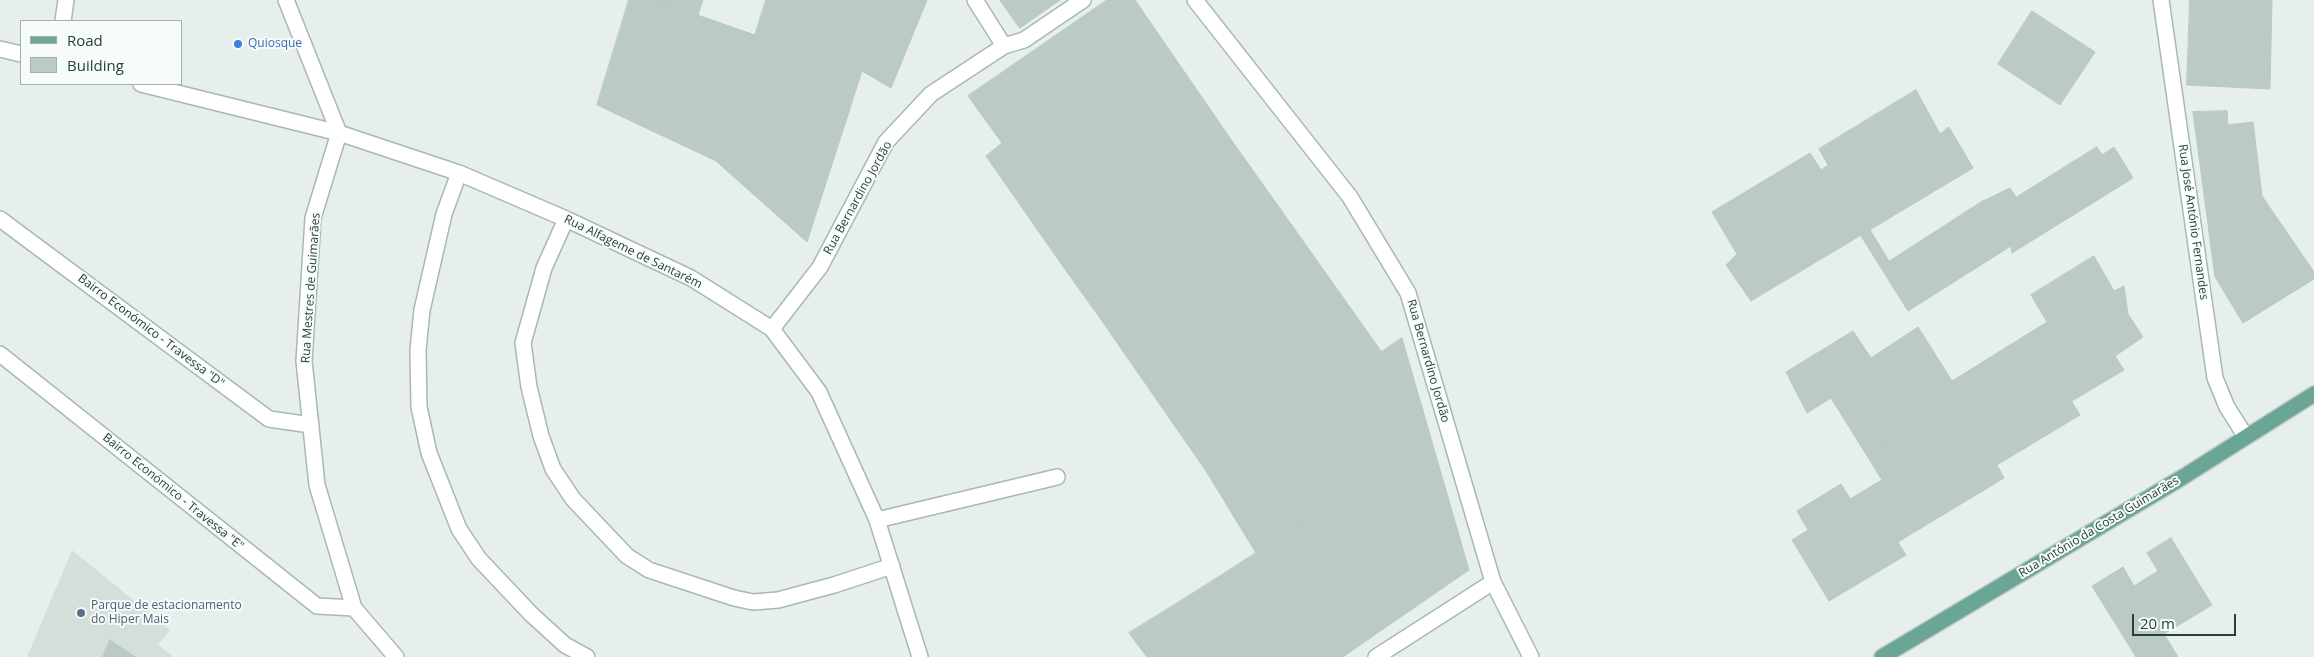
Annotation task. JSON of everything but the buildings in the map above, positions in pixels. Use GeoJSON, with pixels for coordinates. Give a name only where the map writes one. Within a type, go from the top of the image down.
{"type":"FeatureCollection","features":[{"type":"Feature","properties":{"kind":"main road","name":"Rua António da Costa Guimarães"},"geometry":{"type":"LineString","coordinates":[[1882,657],[2183,477],[2314,394]]}},
{"type":"Feature","properties":{"kind":"street"},"geometry":{"type":"LineString","coordinates":[[63,20],[66,0]]}},
{"type":"Feature","properties":{"kind":"street"},"geometry":{"type":"LineString","coordinates":[[286,0],[340,133]]}},
{"type":"Feature","properties":{"kind":"street"},"geometry":{"type":"LineString","coordinates":[[975,0],[1004,46]]}},
{"type":"Feature","properties":{"kind":"street","name":"Rua Bernardino Jordão"},"geometry":{"type":"LineString","coordinates":[[772,329],[820,267],[886,142],[931,94],[1004,46],[1024,40],[1083,0]]}},
{"type":"Feature","properties":{"kind":"street","name":"Rua Bernardino Jordão"},"geometry":{"type":"LineString","coordinates":[[1195,0],[1350,198],[1408,293],[1493,582],[1531,657]]}},
{"type":"Feature","properties":{"kind":"street","name":"Rua José António Fernandes"},"geometry":{"type":"LineString","coordinates":[[2161,0],[2215,378],[2227,407],[2246,437]]}},
{"type":"Feature","properties":{"kind":"street"},"geometry":{"type":"LineString","coordinates":[[0,49],[20,54]]}},
{"type":"Feature","properties":{"kind":"street","name":"Rua Alfageme de Santarém"},"geometry":{"type":"LineString","coordinates":[[146,85],[340,133],[459,172],[566,218],[691,278],[772,329],[819,392],[877,520],[920,657]]}},
{"type":"Feature","properties":{"kind":"street","name":"Rua Mestres de Guimarães"},"geometry":{"type":"LineString","coordinates":[[340,133],[313,218],[304,361],[317,485],[354,608],[396,657]]}},
{"type":"Feature","properties":{"kind":"street"},"geometry":{"type":"LineString","coordinates":[[459,172],[442,221],[422,310],[418,350],[419,408],[429,453],[459,529],[479,559],[565,645],[587,657]]}},
{"type":"Feature","properties":{"kind":"street"},"geometry":{"type":"LineString","coordinates":[[566,218],[544,268],[523,343],[529,387],[541,436],[553,469],[573,499],[627,556],[649,570],[734,598],[753,602],[778,600],[834,585],[892,566]]}},
{"type":"Feature","properties":{"kind":"street","name":"Bairro Económico - Travessa \"D\""},"geometry":{"type":"LineString","coordinates":[[0,219],[269,419],[311,425]]}},
{"type":"Feature","properties":{"kind":"street","name":"Bairro Económico - Travessa \"E\""},"geometry":{"type":"LineString","coordinates":[[0,354],[317,606],[354,608]]}},
{"type":"Feature","properties":{"kind":"street"},"geometry":{"type":"LineString","coordinates":[[877,520],[1057,477]]}},
{"type":"Feature","properties":{"kind":"street"},"geometry":{"type":"LineString","coordinates":[[1376,657],[1493,582]]}},
{"type":"Feature","properties":{"kind":"shaded area"},"geometry":{"type":"Polygon","coordinates":[[[72,550],[170,630],[158,645],[174,657],[27,657],[72,550]]]}},
{"type":"Feature","properties":{"kind":"place","name":"Quiosque"},"geometry":{"type":"Point","coordinates":[238,44]}},
{"type":"Feature","properties":{"kind":"place","name":"Parque de estacionamento do Hiper Mais"},"geometry":{"type":"Point","coordinates":[81,613]}}]}
